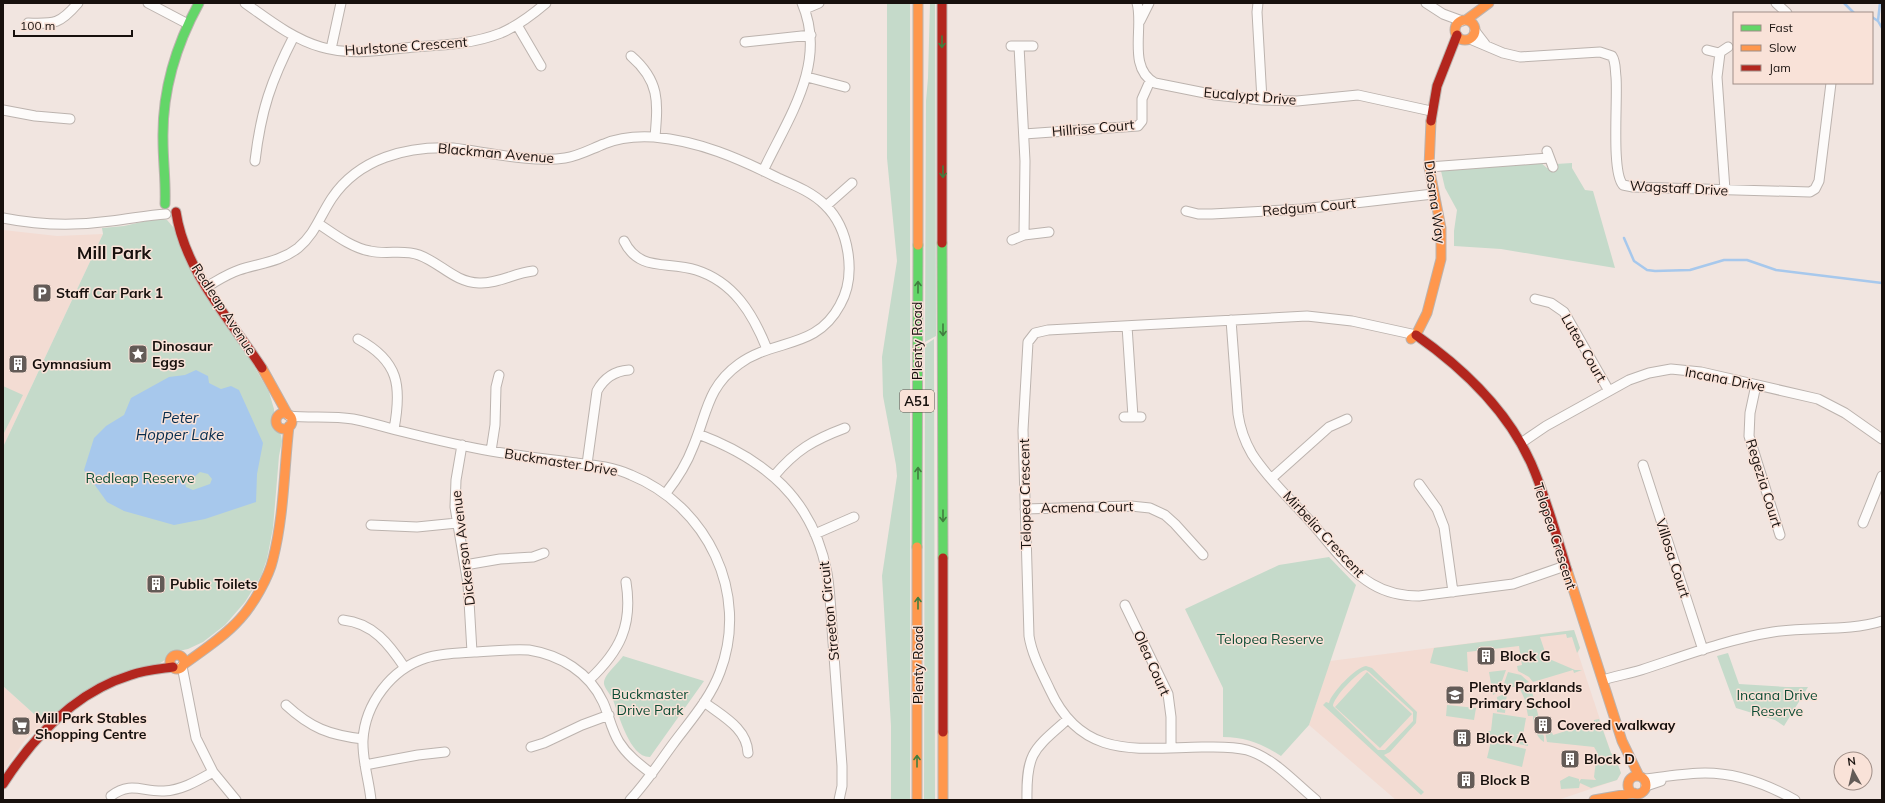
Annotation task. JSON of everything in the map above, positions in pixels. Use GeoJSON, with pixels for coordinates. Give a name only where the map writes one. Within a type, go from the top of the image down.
{"type":"FeatureCollection","features":[{"type":"Feature","properties":{"kind":"main road","name":"Redleap Avenue"},"geometry":{"type":"LineString","coordinates":[[199,3],[188,24],[178,50],[167,94],[163,139],[169,209],[196,270],[272,384],[288,422],[277,424],[272,384]]}},
{"type":"Feature","properties":{"kind":"main road","name":"Plenty Road"},"geometry":{"type":"LineString","coordinates":[[917,800],[918,3]]}},
{"type":"Feature","properties":{"kind":"main road","name":"Plenty Road"},"geometry":{"type":"LineString","coordinates":[[942,3],[942,800]]}},
{"type":"Feature","properties":{"kind":"main road"},"geometry":{"type":"LineString","coordinates":[[1465,30],[1486,5]]}},
{"type":"Feature","properties":{"kind":"main road","name":"Diosma Way"},"geometry":{"type":"LineString","coordinates":[[1413,336],[1427,313],[1438,276],[1442,248],[1441,228],[1433,194],[1429,167],[1428,141],[1431,111],[1437,86],[1448,59],[1450,48],[1465,30]]}},
{"type":"Feature","properties":{"kind":"main road","name":"Telopea Crescent"},"geometry":{"type":"LineString","coordinates":[[1413,336],[1422,348],[1444,358],[1458,368],[1481,390],[1502,414],[1520,441],[1539,483],[1622,741],[1637,781],[1629,790],[1634,793]]}},
{"type":"Feature","properties":{"kind":"main road"},"geometry":{"type":"LineString","coordinates":[[3,784],[29,747],[52,723],[87,696],[109,684],[155,669],[177,664],[207,646],[229,630],[240,619],[251,605],[273,560],[278,532],[288,422]]}},
{"type":"Feature","properties":{"kind":"main road"},"geometry":{"type":"LineString","coordinates":[[1637,781],[1643,791],[1634,793],[1598,799],[1637,781]]}},
{"type":"Feature","properties":{"kind":"street"},"geometry":{"type":"LineString","coordinates":[[28,23],[47,24],[58,22],[64,18],[78,3]]}},
{"type":"Feature","properties":{"kind":"street"},"geometry":{"type":"LineString","coordinates":[[148,3],[188,24]]}},
{"type":"Feature","properties":{"kind":"street","name":"Hurlstone Crescent"},"geometry":{"type":"LineString","coordinates":[[245,3],[294,36],[309,43],[331,49],[363,52],[464,43],[490,37],[517,24],[546,3]]}},
{"type":"Feature","properties":{"kind":"street"},"geometry":{"type":"LineString","coordinates":[[331,49],[341,3]]}},
{"type":"Feature","properties":{"kind":"street"},"geometry":{"type":"LineString","coordinates":[[763,171],[807,77],[811,55],[811,35],[803,6],[819,3]]}},
{"type":"Feature","properties":{"kind":"street"},"geometry":{"type":"LineString","coordinates":[[1137,3],[1140,65],[1144,74],[1150,80]]}},
{"type":"Feature","properties":{"kind":"street"},"geometry":{"type":"LineString","coordinates":[[1138,26],[1149,3],[1142,3]]}},
{"type":"Feature","properties":{"kind":"street"},"geometry":{"type":"LineString","coordinates":[[1258,3],[1257,12],[1262,100]]}},
{"type":"Feature","properties":{"kind":"street","name":"Wagstaff Drive"},"geometry":{"type":"LineString","coordinates":[[1426,3],[1486,45],[1503,53],[1520,56],[1600,52],[1614,58],[1617,96],[1616,147],[1618,176],[1622,183],[1633,187],[1810,192],[1815,189],[1819,181],[1831,84]]}},
{"type":"Feature","properties":{"kind":"street"},"geometry":{"type":"LineString","coordinates":[[1776,3],[1786,12]]}},
{"type":"Feature","properties":{"kind":"street"},"geometry":{"type":"LineString","coordinates":[[517,24],[541,66]]}},
{"type":"Feature","properties":{"kind":"street"},"geometry":{"type":"LineString","coordinates":[[745,42],[811,35]]}},
{"type":"Feature","properties":{"kind":"street"},"geometry":{"type":"LineString","coordinates":[[255,161],[264,106],[274,76],[294,36]]}},
{"type":"Feature","properties":{"kind":"street"},"geometry":{"type":"LineString","coordinates":[[1024,235],[1026,177],[1024,134],[1015,46],[1033,46]]}},
{"type":"Feature","properties":{"kind":"street"},"geometry":{"type":"LineString","coordinates":[[1725,190],[1717,73],[1720,53],[1728,47]]}},
{"type":"Feature","properties":{"kind":"street"},"geometry":{"type":"LineString","coordinates":[[1707,50],[1720,53]]}},
{"type":"Feature","properties":{"kind":"street"},"geometry":{"type":"LineString","coordinates":[[631,56],[644,69],[653,84],[657,103],[655,137]]}},
{"type":"Feature","properties":{"kind":"street"},"geometry":{"type":"LineString","coordinates":[[807,77],[845,87]]}},
{"type":"Feature","properties":{"kind":"street","name":"Eucalypt Drive"},"geometry":{"type":"LineString","coordinates":[[1150,80],[1158,84],[1215,95],[1262,100],[1297,101],[1358,95],[1431,111]]}},
{"type":"Feature","properties":{"kind":"street","name":"Hillrise Court"},"geometry":{"type":"LineString","coordinates":[[1024,134],[1138,126],[1142,121],[1142,99],[1150,80]]}},
{"type":"Feature","properties":{"kind":"street"},"geometry":{"type":"LineString","coordinates":[[3,110],[35,116],[70,119]]}},
{"type":"Feature","properties":{"kind":"street","name":"Blackman Avenue"},"geometry":{"type":"LineString","coordinates":[[206,287],[238,270],[283,258],[306,241],[319,224],[332,199],[346,181],[363,168],[392,155],[407,151],[437,148],[553,159],[574,157],[622,138],[655,137],[709,148],[737,158],[811,194],[826,206],[841,228],[846,247],[848,273],[846,288],[842,303],[829,321],[813,334],[794,343],[767,349],[749,357],[738,365],[719,384],[706,406],[698,434],[685,464],[666,493]]}},
{"type":"Feature","properties":{"kind":"street"},"geometry":{"type":"LineString","coordinates":[[1429,167],[1549,159]]}},
{"type":"Feature","properties":{"kind":"street"},"geometry":{"type":"LineString","coordinates":[[826,206],[852,183]]}},
{"type":"Feature","properties":{"kind":"street","name":"Redgum Court"},"geometry":{"type":"LineString","coordinates":[[1186,211],[1198,214],[1212,214],[1303,209],[1433,194]]}},
{"type":"Feature","properties":{"kind":"street"},"geometry":{"type":"LineString","coordinates":[[3,218],[30,222],[64,224],[113,221],[145,216],[169,209]]}},
{"type":"Feature","properties":{"kind":"street"},"geometry":{"type":"LineString","coordinates":[[319,224],[363,249],[381,252],[402,251],[419,255],[433,261],[449,274],[468,282],[489,283],[520,273],[533,271]]}},
{"type":"Feature","properties":{"kind":"street"},"geometry":{"type":"LineString","coordinates":[[1012,240],[1024,235],[1049,232]]}},
{"type":"Feature","properties":{"kind":"street"},"geometry":{"type":"LineString","coordinates":[[624,241],[630,253],[639,260],[673,265],[697,271],[729,289],[745,305],[752,315],[767,349]]}},
{"type":"Feature","properties":{"kind":"street","name":"Lutea Court"},"geometry":{"type":"LineString","coordinates":[[1535,299],[1551,303],[1564,312],[1609,391]]}},
{"type":"Feature","properties":{"kind":"street","name":"Telopea Crescent"},"geometry":{"type":"LineString","coordinates":[[1316,800],[1278,768],[1255,753],[1232,747],[1132,748],[1109,745],[1082,732],[1068,719],[1052,694],[1034,656],[1030,642],[1023,422],[1027,347],[1030,339],[1035,333],[1043,331],[1307,316],[1341,319],[1377,327],[1395,337],[1413,336]]}},
{"type":"Feature","properties":{"kind":"street","name":"Mirbelia Crescent"},"geometry":{"type":"LineString","coordinates":[[1231,320],[1239,422],[1252,453],[1272,478],[1350,565],[1371,584],[1389,592],[1404,596],[1419,596],[1513,584],[1565,566]]}},
{"type":"Feature","properties":{"kind":"street"},"geometry":{"type":"LineString","coordinates":[[1127,326],[1133,417]]}},
{"type":"Feature","properties":{"kind":"street"},"geometry":{"type":"LineString","coordinates":[[358,339],[376,350],[383,357],[393,372],[399,401],[394,429]]}},
{"type":"Feature","properties":{"kind":"street","name":"Incana Drive"},"geometry":{"type":"LineString","coordinates":[[1520,441],[1609,391],[1639,376],[1671,369],[1693,370],[1808,396],[1828,403],[1882,439]]}},
{"type":"Feature","properties":{"kind":"street"},"geometry":{"type":"LineString","coordinates":[[587,464],[597,391],[600,385],[610,375],[629,370]]}},
{"type":"Feature","properties":{"kind":"street"},"geometry":{"type":"LineString","coordinates":[[491,451],[495,425],[496,387],[499,375]]}},
{"type":"Feature","properties":{"kind":"street","name":"Regezia Court"},"geometry":{"type":"LineString","coordinates":[[1756,385],[1749,417],[1749,436],[1780,534]]}},
{"type":"Feature","properties":{"kind":"street","name":"Buckmaster Drive"},"geometry":{"type":"LineString","coordinates":[[288,422],[314,418],[352,419],[491,451],[607,467],[630,474],[666,493],[691,516],[708,540],[721,567],[727,590],[729,618],[727,646],[719,674],[704,702],[652,774],[630,800]]}},
{"type":"Feature","properties":{"kind":"street"},"geometry":{"type":"LineString","coordinates":[[1272,478],[1329,427],[1347,419]]}},
{"type":"Feature","properties":{"kind":"street"},"geometry":{"type":"LineString","coordinates":[[774,476],[788,459],[801,448],[813,440],[844,428]]}},
{"type":"Feature","properties":{"kind":"street","name":"Streeton Circuit"},"geometry":{"type":"LineString","coordinates":[[698,434],[736,450],[774,476],[798,503],[815,534],[824,560],[829,588],[842,766],[842,786],[839,800]]}},
{"type":"Feature","properties":{"kind":"street","name":"Dickerson Avenue"},"geometry":{"type":"LineString","coordinates":[[462,445],[456,480],[457,523],[466,565],[470,604],[472,652]]}},
{"type":"Feature","properties":{"kind":"street","name":"Villosa Court"},"geometry":{"type":"LineString","coordinates":[[1643,465],[1703,650]]}},
{"type":"Feature","properties":{"kind":"street"},"geometry":{"type":"LineString","coordinates":[[1863,523],[1882,476]]}},
{"type":"Feature","properties":{"kind":"street"},"geometry":{"type":"LineString","coordinates":[[1419,484],[1437,509],[1442,522],[1453,592]]}},
{"type":"Feature","properties":{"kind":"street","name":"Acmena Court"},"geometry":{"type":"LineString","coordinates":[[1025,509],[1131,506],[1150,508],[1165,515],[1203,554]]}},
{"type":"Feature","properties":{"kind":"street"},"geometry":{"type":"LineString","coordinates":[[815,534],[854,517]]}},
{"type":"Feature","properties":{"kind":"street"},"geometry":{"type":"LineString","coordinates":[[371,525],[417,527],[457,523]]}},
{"type":"Feature","properties":{"kind":"street"},"geometry":{"type":"LineString","coordinates":[[466,565],[500,559],[533,557],[544,553]]}},
{"type":"Feature","properties":{"kind":"street"},"geometry":{"type":"LineString","coordinates":[[589,680],[603,667],[617,649],[626,628],[629,606],[626,582]]}},
{"type":"Feature","properties":{"kind":"street","name":"Olea Court"},"geometry":{"type":"LineString","coordinates":[[1125,604],[1168,694],[1171,717],[1172,748]]}},
{"type":"Feature","properties":{"kind":"street"},"geometry":{"type":"LineString","coordinates":[[343,620],[358,622],[372,630],[388,644],[405,668]]}},
{"type":"Feature","properties":{"kind":"street"},"geometry":{"type":"LineString","coordinates":[[1603,682],[1703,650],[1773,632],[1861,626],[1882,621]]}},
{"type":"Feature","properties":{"kind":"street"},"geometry":{"type":"LineString","coordinates":[[371,800],[365,765],[363,739],[367,718],[376,697],[394,676],[405,668],[415,662],[434,655],[519,650],[542,652],[564,660],[589,680],[598,692],[609,715],[614,732],[625,750],[652,774]]}},
{"type":"Feature","properties":{"kind":"street"},"geometry":{"type":"LineString","coordinates":[[177,664],[186,691],[196,738],[213,772],[236,800]]}},
{"type":"Feature","properties":{"kind":"street"},"geometry":{"type":"LineString","coordinates":[[704,702],[739,730],[746,741],[748,752]]}},
{"type":"Feature","properties":{"kind":"street"},"geometry":{"type":"LineString","coordinates":[[286,705],[299,717],[315,727],[333,734],[363,739]]}},
{"type":"Feature","properties":{"kind":"street"},"geometry":{"type":"LineString","coordinates":[[531,747],[544,743],[582,725],[609,715]]}},
{"type":"Feature","properties":{"kind":"street"},"geometry":{"type":"LineString","coordinates":[[1027,800],[1027,775],[1031,758],[1043,741],[1068,719]]}},
{"type":"Feature","properties":{"kind":"street"},"geometry":{"type":"LineString","coordinates":[[365,765],[418,755],[445,752]]}},
{"type":"Feature","properties":{"kind":"street"},"geometry":{"type":"LineString","coordinates":[[111,796],[118,791],[129,788],[164,791],[180,789],[213,772]]}},
{"type":"Feature","properties":{"kind":"street"},"geometry":{"type":"LineString","coordinates":[[1637,781],[1705,773],[1739,776],[1771,787],[1795,800]]}},
{"type":"Feature","properties":{"kind":"shaded area"},"geometry":{"type":"Polygon","coordinates":[[[3,230],[57,236],[103,234],[3,447],[3,230]]]}},
{"type":"Feature","properties":{"kind":"shaded area","name":"Plenty Parklands Primary School"},"geometry":{"type":"Polygon","coordinates":[[[1574,630],[1580,648],[1578,653],[1611,753],[1615,757],[1621,773],[1617,780],[1558,800],[1396,800],[1309,725],[1330,661],[1574,630]]]}},
{"type":"Feature","properties":{"kind":"shaded area","name":"Mill Park Stables Shopping Centre"},"geometry":{"type":"Polygon","coordinates":[[[3,686],[44,723],[25,740],[3,772],[3,686]]]}},
{"type":"Feature","properties":{"kind":"green space"},"geometry":{"type":"Polygon","coordinates":[[[887,3],[910,3],[910,800],[891,800],[891,726],[882,576],[897,476],[883,396],[882,357],[897,261],[887,158],[887,3]]]}},
{"type":"Feature","properties":{"kind":"green space"},"geometry":{"type":"Polygon","coordinates":[[[930,3],[935,3],[936,336],[925,342],[926,101],[930,3]]]}},
{"type":"Feature","properties":{"kind":"green space"},"geometry":{"type":"Polygon","coordinates":[[[1540,162],[1547,168],[1557,167],[1556,164],[1572,163],[1572,168],[1585,190],[1593,191],[1615,268],[1501,249],[1454,246],[1454,231],[1457,210],[1445,188],[1441,171],[1540,162]]]}},
{"type":"Feature","properties":{"kind":"green space","name":"Redleap Reserve"},"geometry":{"type":"Polygon","coordinates":[[[159,218],[167,220],[174,228],[269,392],[274,409],[274,424],[281,435],[282,441],[279,456],[273,528],[267,559],[261,576],[245,602],[225,625],[203,642],[188,649],[174,652],[162,662],[44,723],[3,686],[3,447],[103,234],[102,228],[124,226],[159,218]]]}},
{"type":"Feature","properties":{"kind":"green space"},"geometry":{"type":"Polygon","coordinates":[[[934,339],[935,800],[924,800],[925,345],[934,339]]]}},
{"type":"Feature","properties":{"kind":"green space"},"geometry":{"type":"Polygon","coordinates":[[[3,386],[23,395],[4,433],[3,432],[3,386]]]}},
{"type":"Feature","properties":{"kind":"green space","name":"Telopea Reserve"},"geometry":{"type":"Polygon","coordinates":[[[1329,557],[1356,585],[1309,725],[1281,756],[1254,742],[1239,738],[1223,737],[1223,688],[1185,609],[1279,565],[1329,557]]]}},
{"type":"Feature","properties":{"kind":"green space"},"geometry":{"type":"Polygon","coordinates":[[[1574,630],[1580,648],[1577,653],[1572,637],[1567,638],[1566,634],[1540,637],[1547,658],[1575,670],[1582,670],[1574,673],[1573,670],[1533,682],[1529,677],[1518,671],[1517,666],[1522,665],[1519,646],[1467,652],[1468,672],[1430,663],[1434,648],[1574,630]]]}},
{"type":"Feature","properties":{"kind":"green space","name":"Incana Drive Reserve"},"geometry":{"type":"Polygon","coordinates":[[[1728,653],[1739,684],[1808,687],[1784,726],[1775,720],[1736,708],[1717,656],[1728,653]]]}},
{"type":"Feature","properties":{"kind":"green space","name":"Buckmaster Drive Park"},"geometry":{"type":"Polygon","coordinates":[[[623,656],[704,681],[650,757],[637,751],[631,743],[622,725],[613,700],[604,684],[608,673],[623,656]]]}},
{"type":"Feature","properties":{"kind":"green space"},"geometry":{"type":"Polygon","coordinates":[[[1366,666],[1372,668],[1417,712],[1416,723],[1390,752],[1384,755],[1424,792],[1421,795],[1323,705],[1326,702],[1329,703],[1339,687],[1362,667],[1366,666]],[[1366,670],[1357,675],[1341,691],[1333,706],[1378,750],[1385,750],[1413,721],[1413,712],[1366,670]]]}},
{"type":"Feature","properties":{"kind":"green space"},"geometry":{"type":"Polygon","coordinates":[[[1506,670],[1498,692],[1493,695],[1489,672],[1506,670]]]}},
{"type":"Feature","properties":{"kind":"green space"},"geometry":{"type":"Polygon","coordinates":[[[1367,672],[1412,714],[1380,748],[1335,707],[1367,672]]]}},
{"type":"Feature","properties":{"kind":"green space"},"geometry":{"type":"Polygon","coordinates":[[[1508,672],[1521,675],[1529,682],[1515,687],[1508,687],[1505,691],[1501,692],[1508,672]]]}},
{"type":"Feature","properties":{"kind":"green space"},"geometry":{"type":"Polygon","coordinates":[[[1530,684],[1544,742],[1539,738],[1536,731],[1533,716],[1528,716],[1525,700],[1520,689],[1522,686],[1530,684]]]}},
{"type":"Feature","properties":{"kind":"green space"},"geometry":{"type":"Polygon","coordinates":[[[1507,693],[1505,713],[1497,712],[1497,697],[1507,693]]]}},
{"type":"Feature","properties":{"kind":"green space"},"geometry":{"type":"Polygon","coordinates":[[[1447,705],[1476,708],[1474,720],[1446,716],[1447,705]]]}},
{"type":"Feature","properties":{"kind":"green space"},"geometry":{"type":"Polygon","coordinates":[[[1493,713],[1526,718],[1523,735],[1516,734],[1528,742],[1528,746],[1487,738],[1488,731],[1491,731],[1493,713]]]}},
{"type":"Feature","properties":{"kind":"green space"},"geometry":{"type":"Polygon","coordinates":[[[1599,719],[1611,753],[1615,757],[1621,773],[1617,780],[1591,788],[1580,783],[1579,788],[1561,789],[1560,781],[1569,776],[1579,779],[1579,782],[1581,779],[1596,780],[1594,777],[1597,752],[1594,747],[1547,742],[1544,726],[1549,725],[1553,735],[1599,719]]]}},
{"type":"Feature","properties":{"kind":"green space"},"geometry":{"type":"Polygon","coordinates":[[[1491,741],[1526,749],[1522,767],[1487,758],[1491,741]]]}},
{"type":"Feature","properties":{"kind":"water","name":"Peter Hopper Lake"},"geometry":{"type":"Polygon","coordinates":[[[196,370],[208,376],[209,383],[221,389],[231,386],[239,390],[263,443],[257,474],[256,502],[205,519],[174,525],[124,511],[107,502],[84,470],[94,438],[106,426],[124,415],[131,398],[169,377],[185,375],[196,370]],[[200,472],[193,478],[188,478],[185,483],[186,487],[193,490],[210,484],[212,479],[208,474],[200,472]]]}},
{"type":"Feature","properties":{"kind":"waterway"},"geometry":{"type":"LineString","coordinates":[[1844,3],[1853,12]]}},
{"type":"Feature","properties":{"kind":"waterway"},"geometry":{"type":"LineString","coordinates":[[1878,21],[1880,3]]}},
{"type":"Feature","properties":{"kind":"waterway"},"geometry":{"type":"LineString","coordinates":[[1873,18],[1878,21],[1882,28]]}},
{"type":"Feature","properties":{"kind":"waterway"},"geometry":{"type":"LineString","coordinates":[[1624,238],[1634,261],[1647,270],[1690,270],[1724,260],[1747,260],[1776,270],[1882,283]]}},
{"type":"Feature","properties":{"kind":"traffic: fast"},"geometry":{"type":"LineString","coordinates":[[165,204],[163,148],[165,104],[177,52],[199,3]]}},
{"type":"Feature","properties":{"kind":"traffic: fast"},"geometry":{"type":"LineString","coordinates":[[942,243],[943,558]]}},
{"type":"Feature","properties":{"kind":"traffic: fast"},"geometry":{"type":"LineString","coordinates":[[917,547],[918,245]]}},
{"type":"Feature","properties":{"kind":"traffic: slow"},"geometry":{"type":"LineString","coordinates":[[918,3],[918,245]]}},
{"type":"Feature","properties":{"kind":"traffic: slow"},"geometry":{"type":"LineString","coordinates":[[1466,20],[1489,3]]}},
{"type":"Feature","properties":{"kind":"traffic: slow"},"geometry":{"type":"LineString","coordinates":[[1465,20],[1472,23],[1475,30],[1472,37],[1465,40],[1458,37],[1455,30],[1458,23],[1465,20]]}},
{"type":"Feature","properties":{"kind":"traffic: slow"},"geometry":{"type":"LineString","coordinates":[[1411,339],[1416,335],[1427,313],[1441,259],[1441,228],[1429,167],[1431,121]]}},
{"type":"Feature","properties":{"kind":"traffic: slow"},"geometry":{"type":"LineString","coordinates":[[262,368],[288,415]]}},
{"type":"Feature","properties":{"kind":"traffic: slow"},"geometry":{"type":"LineString","coordinates":[[284,413],[291,418],[292,421],[287,428],[284,429],[277,424],[276,421],[281,414],[284,413]]}},
{"type":"Feature","properties":{"kind":"traffic: slow"},"geometry":{"type":"LineString","coordinates":[[183,665],[234,626],[255,599],[268,574],[277,543],[289,426]]}},
{"type":"Feature","properties":{"kind":"traffic: slow"},"geometry":{"type":"LineString","coordinates":[[917,547],[917,800]]}},
{"type":"Feature","properties":{"kind":"traffic: slow"},"geometry":{"type":"LineString","coordinates":[[1567,570],[1622,741],[1639,776]]}},
{"type":"Feature","properties":{"kind":"traffic: slow"},"geometry":{"type":"LineString","coordinates":[[177,655],[182,657],[184,662],[182,667],[177,669],[172,667],[170,662],[172,657],[177,655]]}},
{"type":"Feature","properties":{"kind":"traffic: slow"},"geometry":{"type":"LineString","coordinates":[[943,732],[943,800]]}},
{"type":"Feature","properties":{"kind":"traffic: slow"},"geometry":{"type":"LineString","coordinates":[[1637,776],[1643,779],[1646,785],[1643,791],[1637,794],[1631,791],[1628,785],[1631,779],[1637,776]]}},
{"type":"Feature","properties":{"kind":"traffic: slow"},"geometry":{"type":"LineString","coordinates":[[1594,800],[1634,793]]}},
{"type":"Feature","properties":{"kind":"traffic: jam"},"geometry":{"type":"LineString","coordinates":[[942,3],[942,243]]}},
{"type":"Feature","properties":{"kind":"traffic: jam"},"geometry":{"type":"LineString","coordinates":[[1431,121],[1437,86],[1457,35]]}},
{"type":"Feature","properties":{"kind":"traffic: jam"},"geometry":{"type":"LineString","coordinates":[[176,212],[181,234],[199,275],[210,294],[262,368]]}},
{"type":"Feature","properties":{"kind":"traffic: jam"},"geometry":{"type":"LineString","coordinates":[[1416,335],[1467,376],[1510,425],[1531,463],[1567,570]]}},
{"type":"Feature","properties":{"kind":"traffic: jam"},"geometry":{"type":"LineString","coordinates":[[943,558],[943,732]]}},
{"type":"Feature","properties":{"kind":"traffic: jam"},"geometry":{"type":"LineString","coordinates":[[3,784],[15,766],[42,733],[74,704],[92,692],[131,675],[173,667]]}},
{"type":"Feature","properties":{"kind":"place","name":"Staff Car Park 1"},"geometry":{"type":"Point","coordinates":[42,293]}},
{"type":"Feature","properties":{"kind":"place","name":"Dinosaur Eggs"},"geometry":{"type":"Point","coordinates":[138,354]}},
{"type":"Feature","properties":{"kind":"place","name":"Gymnasium"},"geometry":{"type":"Point","coordinates":[18,364]}},
{"type":"Feature","properties":{"kind":"place","name":"Public Toilets"},"geometry":{"type":"Point","coordinates":[156,584]}},
{"type":"Feature","properties":{"kind":"place","name":"Block G"},"geometry":{"type":"Point","coordinates":[1486,656]}},
{"type":"Feature","properties":{"kind":"place","name":"Plenty Parklands Primary School"},"geometry":{"type":"Point","coordinates":[1455,695]}},
{"type":"Feature","properties":{"kind":"place","name":"Covered walkway"},"geometry":{"type":"Point","coordinates":[1543,725]}},
{"type":"Feature","properties":{"kind":"place","name":"Mill Park Stables Shopping Centre"},"geometry":{"type":"Point","coordinates":[21,726]}},
{"type":"Feature","properties":{"kind":"place","name":"Block A"},"geometry":{"type":"Point","coordinates":[1462,738]}},
{"type":"Feature","properties":{"kind":"place","name":"Block D"},"geometry":{"type":"Point","coordinates":[1570,759]}},
{"type":"Feature","properties":{"kind":"place","name":"Block B"},"geometry":{"type":"Point","coordinates":[1466,780]}},
{"type":"Feature","properties":{"kind":"district","name":"Mill Park"},"geometry":{"type":"Point","coordinates":[114,253]}}]}
